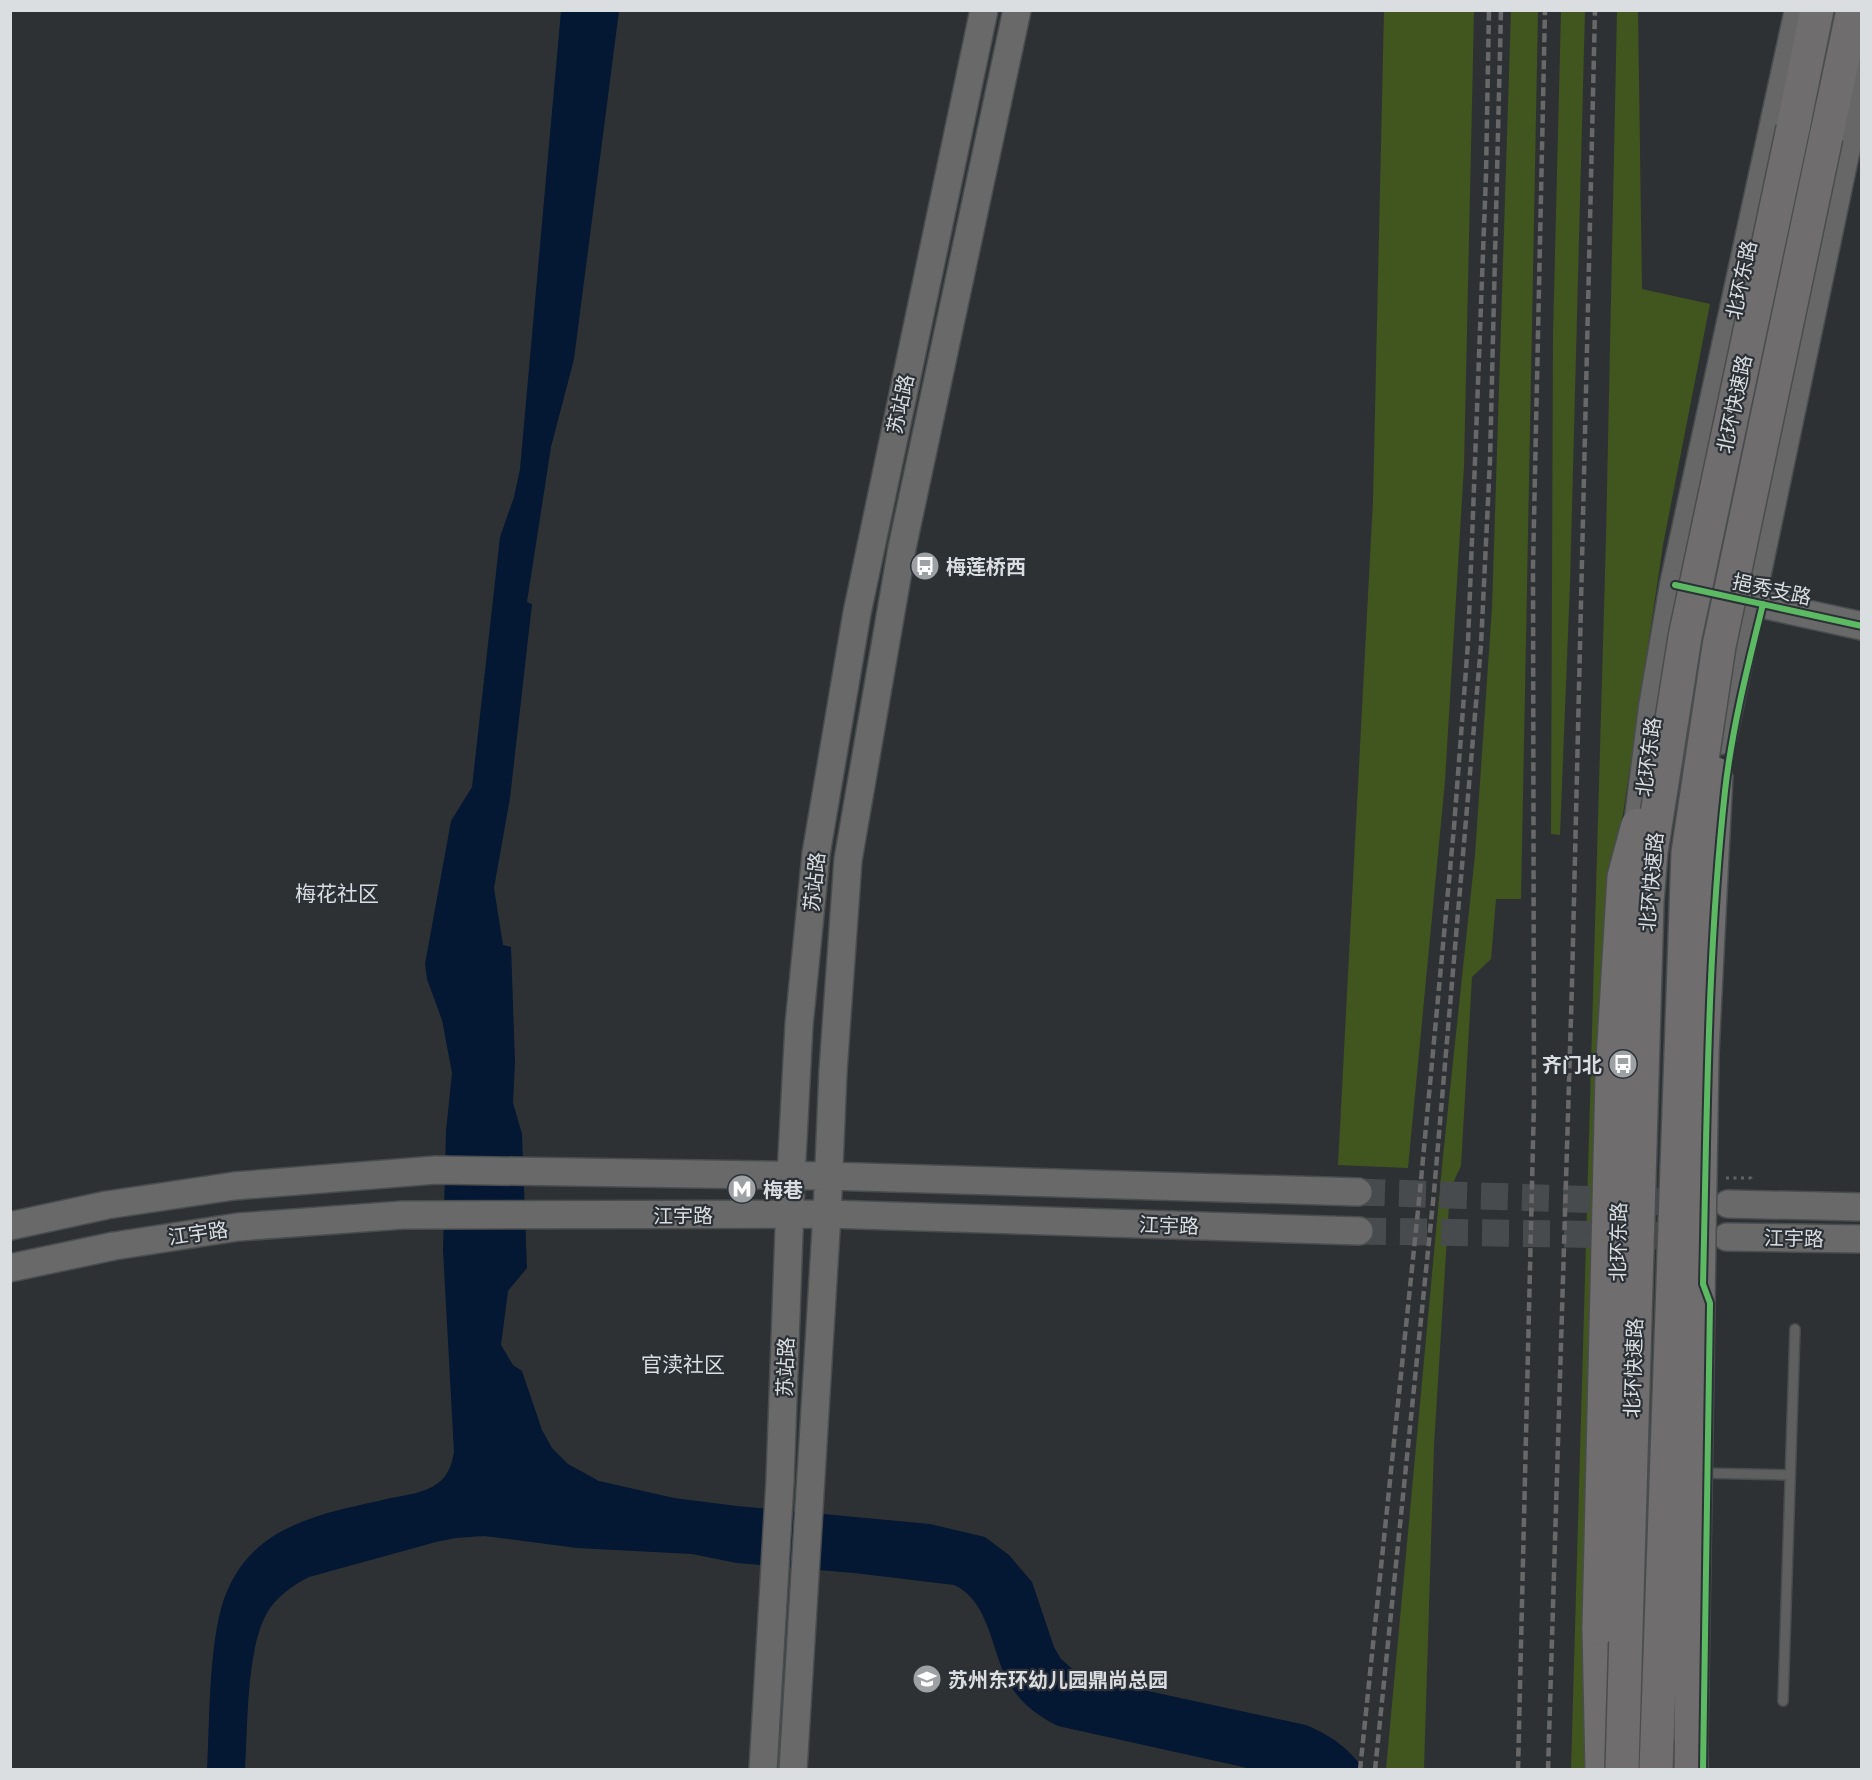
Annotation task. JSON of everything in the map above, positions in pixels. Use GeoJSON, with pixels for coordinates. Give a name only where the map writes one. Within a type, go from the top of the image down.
{"type":"FeatureCollection","features":[{"type":"Feature","properties":{"kind":"highway","name":"北环快速路"},"geometry":{"type":"LineString","coordinates":[[1622,1770],[1647,902],[1651,852],[1685,637],[1812,14]]}},
{"type":"Feature","properties":{"kind":"highway","name":"北环快速路"},"geometry":{"type":"LineString","coordinates":[[1656,1770],[1684,907],[1694,803],[1719,646],[1852,15]]}},
{"type":"Feature","properties":{"kind":"highway"},"geometry":{"type":"LineString","coordinates":[[1603,1770],[1599,1629],[1612,1088],[1624,877],[1685,637]]}},
{"type":"Feature","properties":{"kind":"highway"},"geometry":{"type":"LineString","coordinates":[[1691,1754],[1702,1053],[1715,826],[1719,646]]}},
{"type":"Feature","properties":{"kind":"main road","name":"苏站路"},"geometry":{"type":"LineString","coordinates":[[763,1770],[780,1481],[799,1025],[812,899],[836,724],[857,613],[984,10]]}},
{"type":"Feature","properties":{"kind":"main road","name":"苏站路"},"geometry":{"type":"LineString","coordinates":[[793,1770],[827,1214],[827,1176],[848,860],[902,548],[1017,10]]}},
{"type":"Feature","properties":{"kind":"main road","name":"北环东路"},"geometry":{"type":"LineString","coordinates":[[1603,1770],[1622,1078],[1630,901],[1654,707],[1675,585],[1812,14]]}},
{"type":"Feature","properties":{"kind":"main road"},"geometry":{"type":"LineString","coordinates":[[1679,1770],[1693,1074],[1713,786],[1748,600],[1862,67]]}},
{"type":"Feature","properties":{"kind":"main road","name":"挹秀支路"},"geometry":{"type":"LineString","coordinates":[[1675,585],[1862,626]]}},
{"type":"Feature","properties":{"kind":"main road","name":"江宇路"},"geometry":{"type":"LineString","coordinates":[[10,1226],[107,1205],[234,1186],[436,1170],[827,1176],[1358,1192]]}},
{"type":"Feature","properties":{"kind":"main road","name":"江宇路"},"geometry":{"type":"LineString","coordinates":[[1728,1204],[1862,1207]]}},
{"type":"Feature","properties":{"kind":"main road","name":"江宇路"},"geometry":{"type":"LineString","coordinates":[[10,1268],[114,1246],[238,1227],[392,1215],[827,1214],[1359,1231]]}},
{"type":"Feature","properties":{"kind":"main road","name":"江宇路"},"geometry":{"type":"LineString","coordinates":[[1727,1237],[1862,1239]]}},
{"type":"Feature","properties":{"kind":"lane"},"geometry":{"type":"LineString","coordinates":[[1783,1701],[1795,1329]]}},
{"type":"Feature","properties":{"kind":"lane"},"geometry":{"type":"LineString","coordinates":[[1686,1473],[1790,1475]]}},
{"type":"Feature","properties":{"kind":"path"},"geometry":{"type":"LineString","coordinates":[[1717,1178],[1751,1178]]}},
{"type":"Feature","properties":{"kind":"green space"},"geometry":{"type":"Polygon","coordinates":[[[1585,10],[1570,583],[1560,835],[1551,834],[1553,335],[1561,11],[1585,10]]]}},
{"type":"Feature","properties":{"kind":"green space"},"geometry":{"type":"Polygon","coordinates":[[[1638,10],[1642,289],[1710,304],[1663,545],[1617,854],[1592,1769],[1571,1770],[1606,538],[1617,11],[1638,10]]]}},
{"type":"Feature","properties":{"kind":"green space"},"geometry":{"type":"Polygon","coordinates":[[[1384,11],[1474,11],[1464,466],[1445,781],[1408,1168],[1338,1165],[1373,500],[1384,11]]]}},
{"type":"Feature","properties":{"kind":"green space"},"geometry":{"type":"Polygon","coordinates":[[[1511,11],[1538,11],[1521,899],[1496,899],[1491,959],[1472,977],[1461,1166],[1450,1189],[1434,1445],[1424,1769],[1386,1769],[1443,1156],[1475,855],[1492,608],[1511,11]]]}},
{"type":"Feature","properties":{"kind":"water"},"geometry":{"type":"Polygon","coordinates":[[[561,11],[619,11],[574,359],[551,447],[527,602],[532,604],[510,798],[494,888],[503,945],[511,947],[515,1062],[513,1103],[522,1134],[527,1268],[508,1291],[501,1345],[513,1365],[522,1371],[542,1430],[552,1448],[568,1464],[599,1481],[674,1498],[930,1524],[985,1537],[1009,1555],[1032,1582],[1054,1647],[1061,1659],[1079,1675],[1306,1725],[1324,1733],[1338,1743],[1364,1769],[1252,1769],[1058,1726],[1032,1710],[1016,1694],[999,1661],[984,1617],[967,1593],[954,1585],[854,1573],[737,1563],[692,1554],[577,1548],[484,1536],[436,1542],[309,1577],[285,1592],[267,1613],[255,1647],[249,1689],[245,1769],[207,1770],[213,1652],[221,1607],[241,1566],[257,1549],[296,1524],[342,1509],[415,1493],[433,1486],[447,1473],[454,1452],[443,1250],[446,1131],[452,1073],[442,1020],[427,979],[425,964],[451,821],[472,787],[500,537],[514,497],[520,469],[561,11]]]}},
{"type":"Feature","properties":{"kind":"tunnel"},"geometry":{"type":"LineString","coordinates":[[1358,1192],[1697,1203]]}},
{"type":"Feature","properties":{"kind":"tunnel"},"geometry":{"type":"LineString","coordinates":[[1359,1231],[1694,1236]]}},
{"type":"Feature","properties":{"kind":"railway"},"geometry":{"type":"LineString","coordinates":[[1360,1770],[1420,1191],[1454,827],[1468,643],[1486,175],[1489,10]]}},
{"type":"Feature","properties":{"kind":"railway"},"geometry":{"type":"LineString","coordinates":[[1375,1770],[1434,1192],[1481,645],[1490,460],[1501,10]]}},
{"type":"Feature","properties":{"kind":"railway"},"geometry":{"type":"LineString","coordinates":[[1518,1770],[1534,1101],[1533,566],[1545,10]]}},
{"type":"Feature","properties":{"kind":"railway"},"geometry":{"type":"LineString","coordinates":[[1548,1770],[1572,984],[1595,10]]}},
{"type":"Feature","properties":{"kind":"cycle path"},"geometry":{"type":"LineString","coordinates":[[1675,585],[1862,626]]}},
{"type":"Feature","properties":{"kind":"cycle path"},"geometry":{"type":"LineString","coordinates":[[1703,1770],[1710,1303],[1703,1284],[1711,975],[1719,852],[1728,767],[1741,697],[1763,604]]}},
{"type":"Feature","properties":{"kind":"place","name":"梅莲桥西"},"geometry":{"type":"Point","coordinates":[925,566]}},
{"type":"Feature","properties":{"kind":"place","name":"齐门北"},"geometry":{"type":"Point","coordinates":[1623,1064]}},
{"type":"Feature","properties":{"kind":"place","name":"梅巷"},"geometry":{"type":"Point","coordinates":[742,1189]}},
{"type":"Feature","properties":{"kind":"place","name":"苏州东环幼儿园鼎尚总园"},"geometry":{"type":"Point","coordinates":[927,1679]}},
{"type":"Feature","properties":{"kind":"district","name":"梅花社区"},"geometry":{"type":"Point","coordinates":[337,893]}},
{"type":"Feature","properties":{"kind":"district","name":"官渎社区"},"geometry":{"type":"Point","coordinates":[683,1364]}}]}
